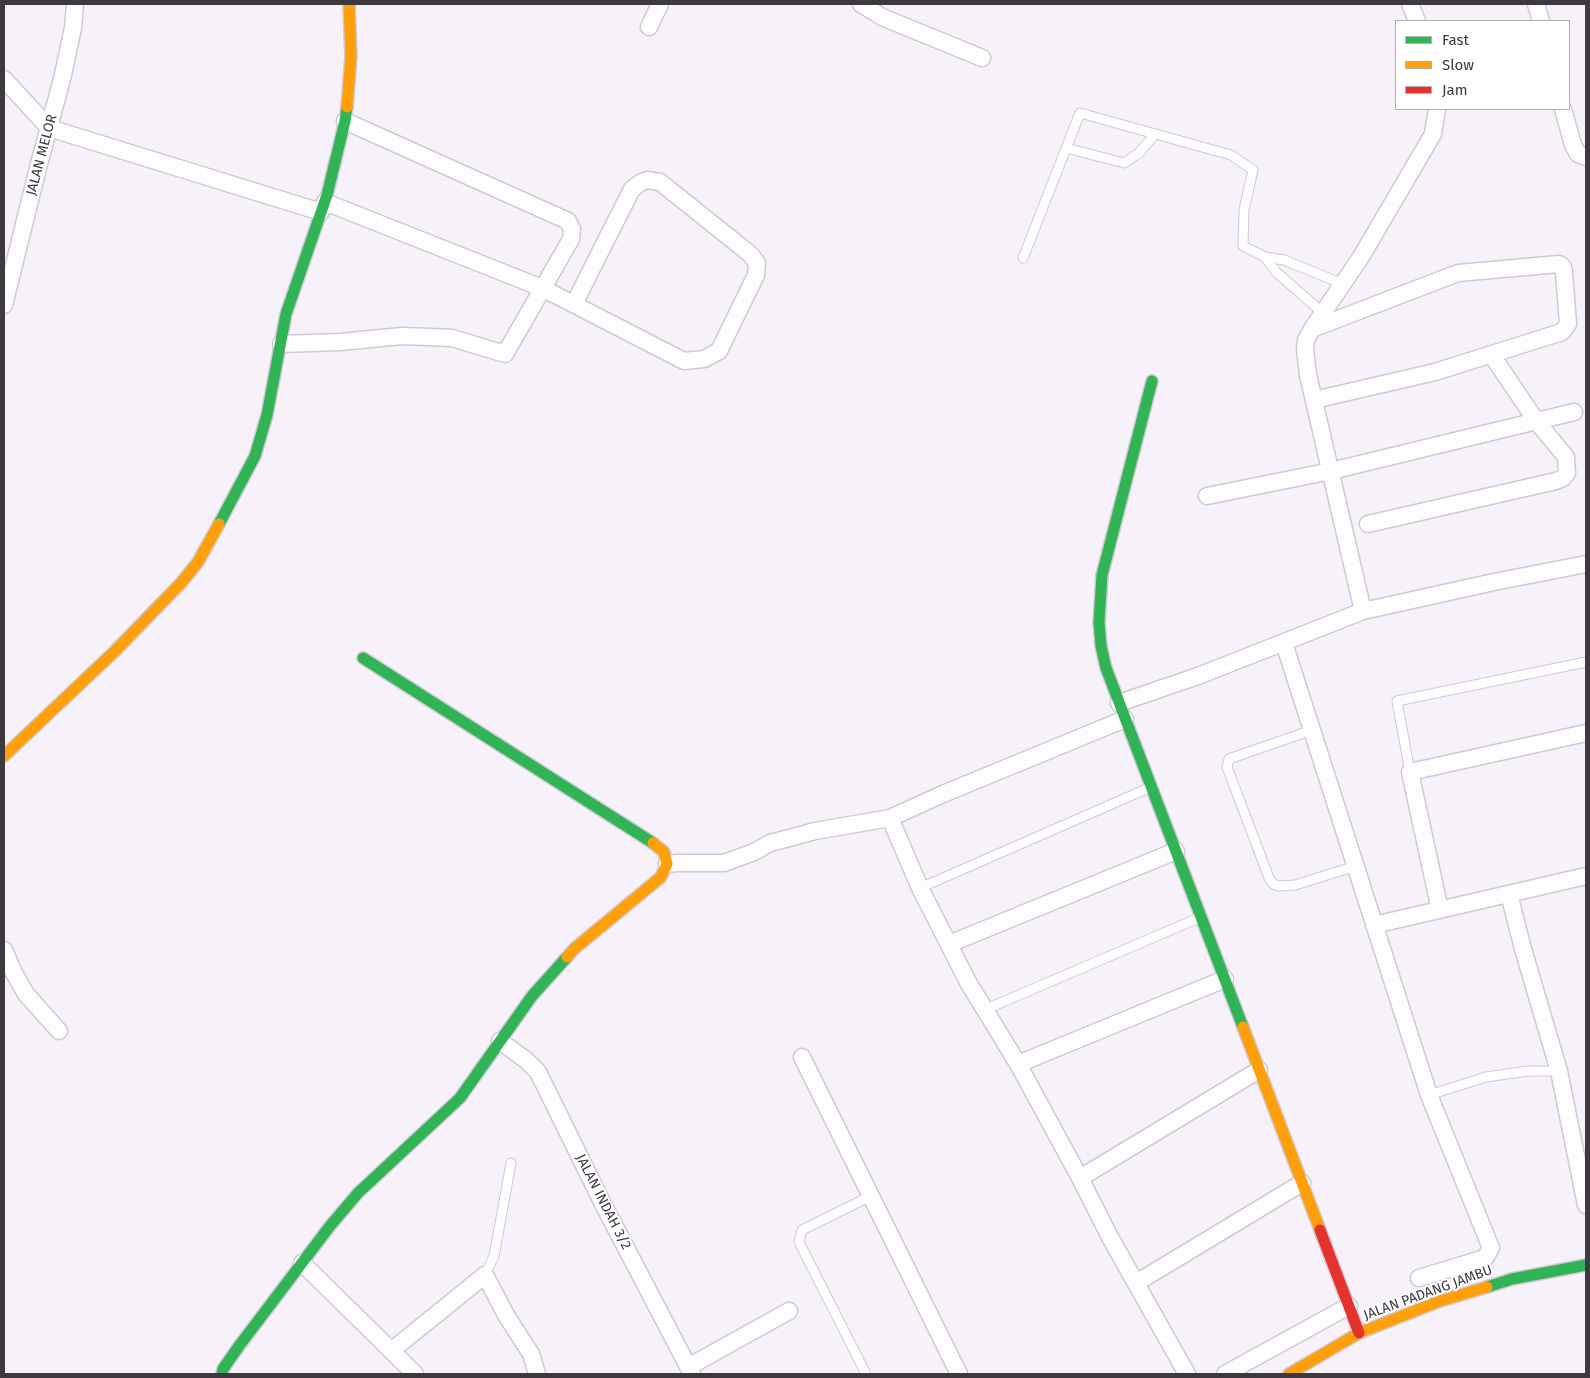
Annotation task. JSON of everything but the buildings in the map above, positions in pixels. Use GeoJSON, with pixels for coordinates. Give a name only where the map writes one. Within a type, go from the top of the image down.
{"type":"FeatureCollection","features":[{"type":"Feature","properties":{"kind":"street","name":"JALAN MELOR"},"geometry":{"type":"LineString","coordinates":[[4,305],[73,28],[75,4]]}},
{"type":"Feature","properties":{"kind":"street"},"geometry":{"type":"LineString","coordinates":[[4,756],[114,652],[182,583],[198,562],[255,456],[267,415],[286,314],[323,207],[345,121],[350,89],[349,4]]}},
{"type":"Feature","properties":{"kind":"street"},"geometry":{"type":"LineString","coordinates":[[649,27],[660,4]]}},
{"type":"Feature","properties":{"kind":"street"},"geometry":{"type":"LineString","coordinates":[[861,4],[882,17],[982,58]]}},
{"type":"Feature","properties":{"kind":"street"},"geometry":{"type":"LineString","coordinates":[[1410,4],[1416,20]]}},
{"type":"Feature","properties":{"kind":"street"},"geometry":{"type":"LineString","coordinates":[[1536,4],[1541,20]]}},
{"type":"Feature","properties":{"kind":"street"},"geometry":{"type":"LineString","coordinates":[[4,79],[49,128],[323,207],[542,288],[684,361],[704,360],[719,351],[756,275],[757,263],[750,254],[660,182],[647,180],[640,182],[632,189],[574,304]]}},
{"type":"Feature","properties":{"kind":"street"},"geometry":{"type":"LineString","coordinates":[[1363,611],[1308,375],[1305,349],[1306,340],[1322,312],[1361,257],[1433,134],[1438,110]]}},
{"type":"Feature","properties":{"kind":"street"},"geometry":{"type":"LineString","coordinates":[[1563,110],[1573,146],[1578,154],[1586,157]]}},
{"type":"Feature","properties":{"kind":"street"},"geometry":{"type":"LineString","coordinates":[[281,344],[340,342],[402,336],[430,337],[452,338],[505,354],[571,239],[572,229],[568,221],[345,121]]}},
{"type":"Feature","properties":{"kind":"street"},"geometry":{"type":"LineString","coordinates":[[1312,328],[1458,273],[1559,264],[1563,267],[1568,324],[1562,332],[1435,372],[1314,400]]}},
{"type":"Feature","properties":{"kind":"street"},"geometry":{"type":"LineString","coordinates":[[1368,524],[1563,478],[1567,473],[1566,457],[1537,422],[1491,354]]}},
{"type":"Feature","properties":{"kind":"street"},"geometry":{"type":"LineString","coordinates":[[1152,381],[1102,575],[1099,622],[1101,646],[1106,668],[1119,703],[1360,1333]]}},
{"type":"Feature","properties":{"kind":"street"},"geometry":{"type":"LineString","coordinates":[[1207,496],[1331,471],[1574,412]]}},
{"type":"Feature","properties":{"kind":"street"},"geometry":{"type":"LineString","coordinates":[[1119,703],[1198,676],[1363,611],[1586,564]]}},
{"type":"Feature","properties":{"kind":"street"},"geometry":{"type":"LineString","coordinates":[[1284,643],[1429,1095],[1491,1248],[1485,1258],[1419,1278]]}},
{"type":"Feature","properties":{"kind":"street"},"geometry":{"type":"LineString","coordinates":[[222,1374],[223,1369],[239,1346],[302,1263],[358,1194],[460,1098],[532,996],[574,949],[661,877],[667,864],[664,852],[659,847],[363,658]]}},
{"type":"Feature","properties":{"kind":"street"},"geometry":{"type":"LineString","coordinates":[[667,864],[724,863],[754,852],[770,843],[815,831],[890,818],[1125,718]]}},
{"type":"Feature","properties":{"kind":"street"},"geometry":{"type":"LineString","coordinates":[[1440,910],[1410,772],[1586,734]]}},
{"type":"Feature","properties":{"kind":"street"},"geometry":{"type":"LineString","coordinates":[[890,818],[920,888],[968,982],[1018,1064],[1187,1374]]}},
{"type":"Feature","properties":{"kind":"street"},"geometry":{"type":"LineString","coordinates":[[949,944],[1176,851]]}},
{"type":"Feature","properties":{"kind":"street"},"geometry":{"type":"LineString","coordinates":[[1374,925],[1586,876]]}},
{"type":"Feature","properties":{"kind":"street"},"geometry":{"type":"LineString","coordinates":[[1509,894],[1559,1071],[1586,1205]]}},
{"type":"Feature","properties":{"kind":"street"},"geometry":{"type":"LineString","coordinates":[[4,950],[26,994],[59,1031]]}},
{"type":"Feature","properties":{"kind":"street"},"geometry":{"type":"LineString","coordinates":[[1018,1064],[1224,979]]}},
{"type":"Feature","properties":{"kind":"street","name":"JALAN INDAH 3/2"},"geometry":{"type":"LineString","coordinates":[[500,1041],[526,1060],[538,1072],[602,1202],[690,1371]]}},
{"type":"Feature","properties":{"kind":"street"},"geometry":{"type":"LineString","coordinates":[[802,1057],[958,1374]]}},
{"type":"Feature","properties":{"kind":"street"},"geometry":{"type":"LineString","coordinates":[[1080,1178],[1259,1070]]}},
{"type":"Feature","properties":{"kind":"street"},"geometry":{"type":"LineString","coordinates":[[1136,1283],[1302,1183]]}},
{"type":"Feature","properties":{"kind":"street"},"geometry":{"type":"LineString","coordinates":[[302,1263],[415,1374]]}},
{"type":"Feature","properties":{"kind":"street","name":"JALAN PADANG JAMBU"},"geometry":{"type":"LineString","coordinates":[[1288,1374],[1360,1333],[1440,1301],[1512,1279],[1586,1265]]}},
{"type":"Feature","properties":{"kind":"street"},"geometry":{"type":"LineString","coordinates":[[391,1351],[485,1276],[530,1354],[537,1374]]}},
{"type":"Feature","properties":{"kind":"street"},"geometry":{"type":"LineString","coordinates":[[1225,1374],[1349,1306]]}},
{"type":"Feature","properties":{"kind":"street"},"geometry":{"type":"LineString","coordinates":[[690,1371],[789,1311]]}},
{"type":"Feature","properties":{"kind":"lane"},"geometry":{"type":"LineString","coordinates":[[1023,258],[1080,113],[1232,155],[1253,170],[1244,210],[1243,246],[1265,257],[1284,260],[1342,284]]}},
{"type":"Feature","properties":{"kind":"lane"},"geometry":{"type":"LineString","coordinates":[[1066,148],[1124,163],[1139,153],[1155,134]]}},
{"type":"Feature","properties":{"kind":"lane"},"geometry":{"type":"LineString","coordinates":[[1265,257],[1276,272],[1322,312]]}},
{"type":"Feature","properties":{"kind":"lane"},"geometry":{"type":"LineString","coordinates":[[1410,772],[1397,701],[1586,662]]}},
{"type":"Feature","properties":{"kind":"lane"},"geometry":{"type":"LineString","coordinates":[[1312,730],[1229,759],[1227,767],[1269,878],[1273,884],[1279,886],[1296,885],[1356,866]]}},
{"type":"Feature","properties":{"kind":"lane"},"geometry":{"type":"LineString","coordinates":[[920,888],[1151,787]]}},
{"type":"Feature","properties":{"kind":"lane"},"geometry":{"type":"LineString","coordinates":[[984,1010],[1201,917]]}},
{"type":"Feature","properties":{"kind":"lane"},"geometry":{"type":"LineString","coordinates":[[1429,1095],[1486,1077],[1528,1071],[1559,1071]]}},
{"type":"Feature","properties":{"kind":"lane"},"geometry":{"type":"LineString","coordinates":[[485,1276],[494,1256],[511,1163]]}},
{"type":"Feature","properties":{"kind":"lane"},"geometry":{"type":"LineString","coordinates":[[866,1374],[799,1242],[802,1230],[871,1196]]}},
{"type":"Feature","properties":{"kind":"traffic: fast"},"geometry":{"type":"LineString","coordinates":[[219,524],[255,456],[267,415],[286,314],[327,195],[347,107]]}},
{"type":"Feature","properties":{"kind":"traffic: fast"},"geometry":{"type":"LineString","coordinates":[[1152,381],[1102,575],[1099,622],[1101,646],[1106,668],[1243,1027]]}},
{"type":"Feature","properties":{"kind":"traffic: fast"},"geometry":{"type":"LineString","coordinates":[[363,658],[653,843]]}},
{"type":"Feature","properties":{"kind":"traffic: fast"},"geometry":{"type":"LineString","coordinates":[[222,1374],[223,1369],[239,1346],[330,1226],[358,1193],[460,1098],[532,996],[567,957]]}},
{"type":"Feature","properties":{"kind":"traffic: fast"},"geometry":{"type":"LineString","coordinates":[[1487,1287],[1512,1279],[1586,1265]]}},
{"type":"Feature","properties":{"kind":"traffic: slow"},"geometry":{"type":"LineString","coordinates":[[347,107],[351,56],[349,4]]}},
{"type":"Feature","properties":{"kind":"traffic: slow"},"geometry":{"type":"LineString","coordinates":[[4,756],[114,652],[181,583],[198,562],[219,524]]}},
{"type":"Feature","properties":{"kind":"traffic: slow"},"geometry":{"type":"LineString","coordinates":[[567,957],[574,949],[661,877],[667,864],[664,852],[653,843]]}},
{"type":"Feature","properties":{"kind":"traffic: slow"},"geometry":{"type":"LineString","coordinates":[[1243,1027],[1320,1230]]}},
{"type":"Feature","properties":{"kind":"traffic: slow"},"geometry":{"type":"LineString","coordinates":[[1289,1374],[1359,1333],[1440,1301],[1487,1287]]}},
{"type":"Feature","properties":{"kind":"traffic: jam"},"geometry":{"type":"LineString","coordinates":[[1320,1230],[1359,1333]]}}]}
